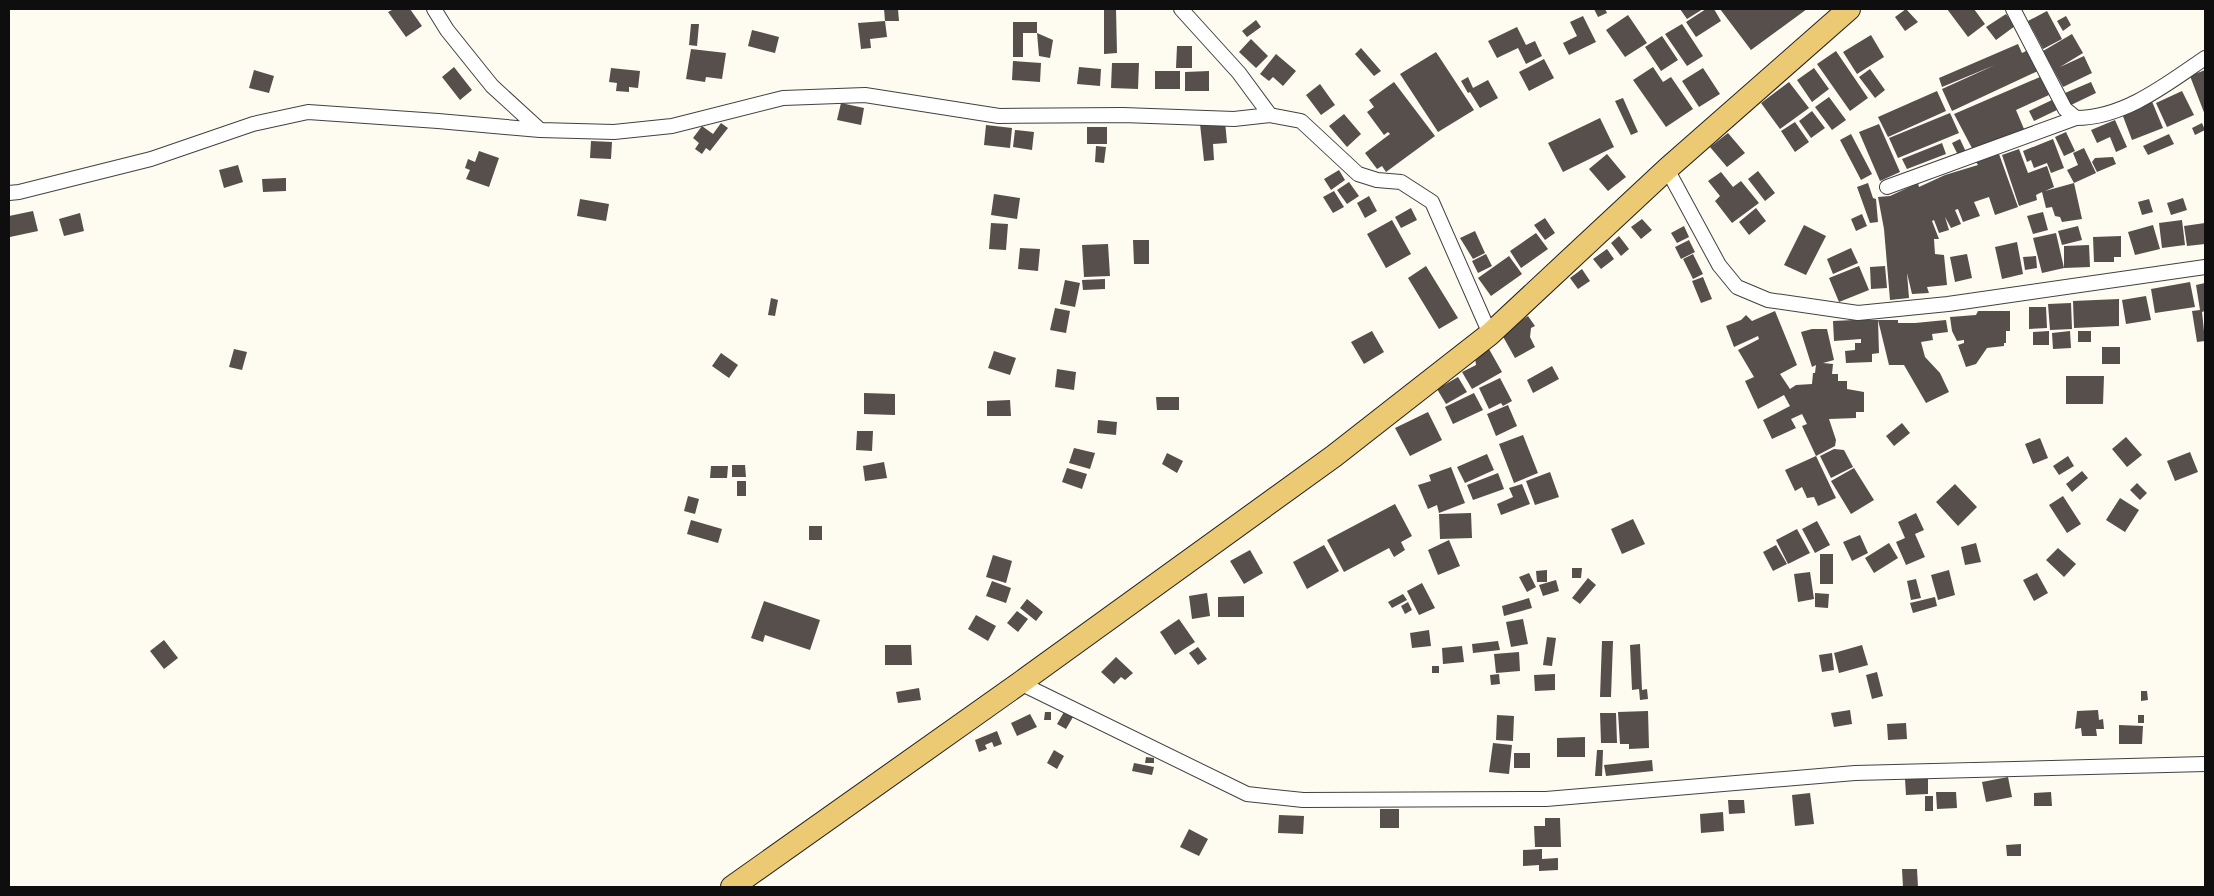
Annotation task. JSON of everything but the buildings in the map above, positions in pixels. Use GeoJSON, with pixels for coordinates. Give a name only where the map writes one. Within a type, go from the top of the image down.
{"type":"FeatureCollection","features":[{"type":"Feature","properties":{"kind":"main road"},"geometry":{"type":"LineString","coordinates":[[732,887],[1020,683],[1334,456],[1490,334],[1667,168],[1837,13]]}},
{"type":"Feature","properties":{"kind":"street"},"geometry":{"type":"LineString","coordinates":[[434,9],[447,30],[492,86],[540,130]]}},
{"type":"Feature","properties":{"kind":"street"},"geometry":{"type":"LineString","coordinates":[[1181,9],[1240,73],[1270,115]]}},
{"type":"Feature","properties":{"kind":"street"},"geometry":{"type":"LineString","coordinates":[[2013,9],[2065,109],[2076,118]]}},
{"type":"Feature","properties":{"kind":"street"},"geometry":{"type":"LineString","coordinates":[[1887,187],[2076,118],[2093,118],[2134,104],[2205,58]]}},
{"type":"Feature","properties":{"kind":"street"},"geometry":{"type":"LineString","coordinates":[[9,193],[20,192],[152,159],[253,124],[308,112],[438,120],[540,130],[614,132],[672,126],[783,98],[865,96],[999,116],[1123,115],[1234,119],[1270,115],[1301,121],[1358,174],[1377,180],[1401,182],[1432,202],[1490,334]]}},
{"type":"Feature","properties":{"kind":"street"},"geometry":{"type":"LineString","coordinates":[[1667,168],[1719,265],[1737,287],[1768,300],[1858,313],[1948,304],[2205,267]]}},
{"type":"Feature","properties":{"kind":"street"},"geometry":{"type":"LineString","coordinates":[[1020,683],[1247,794],[1303,800],[1546,798],[1855,774],[2205,764]]}}]}
